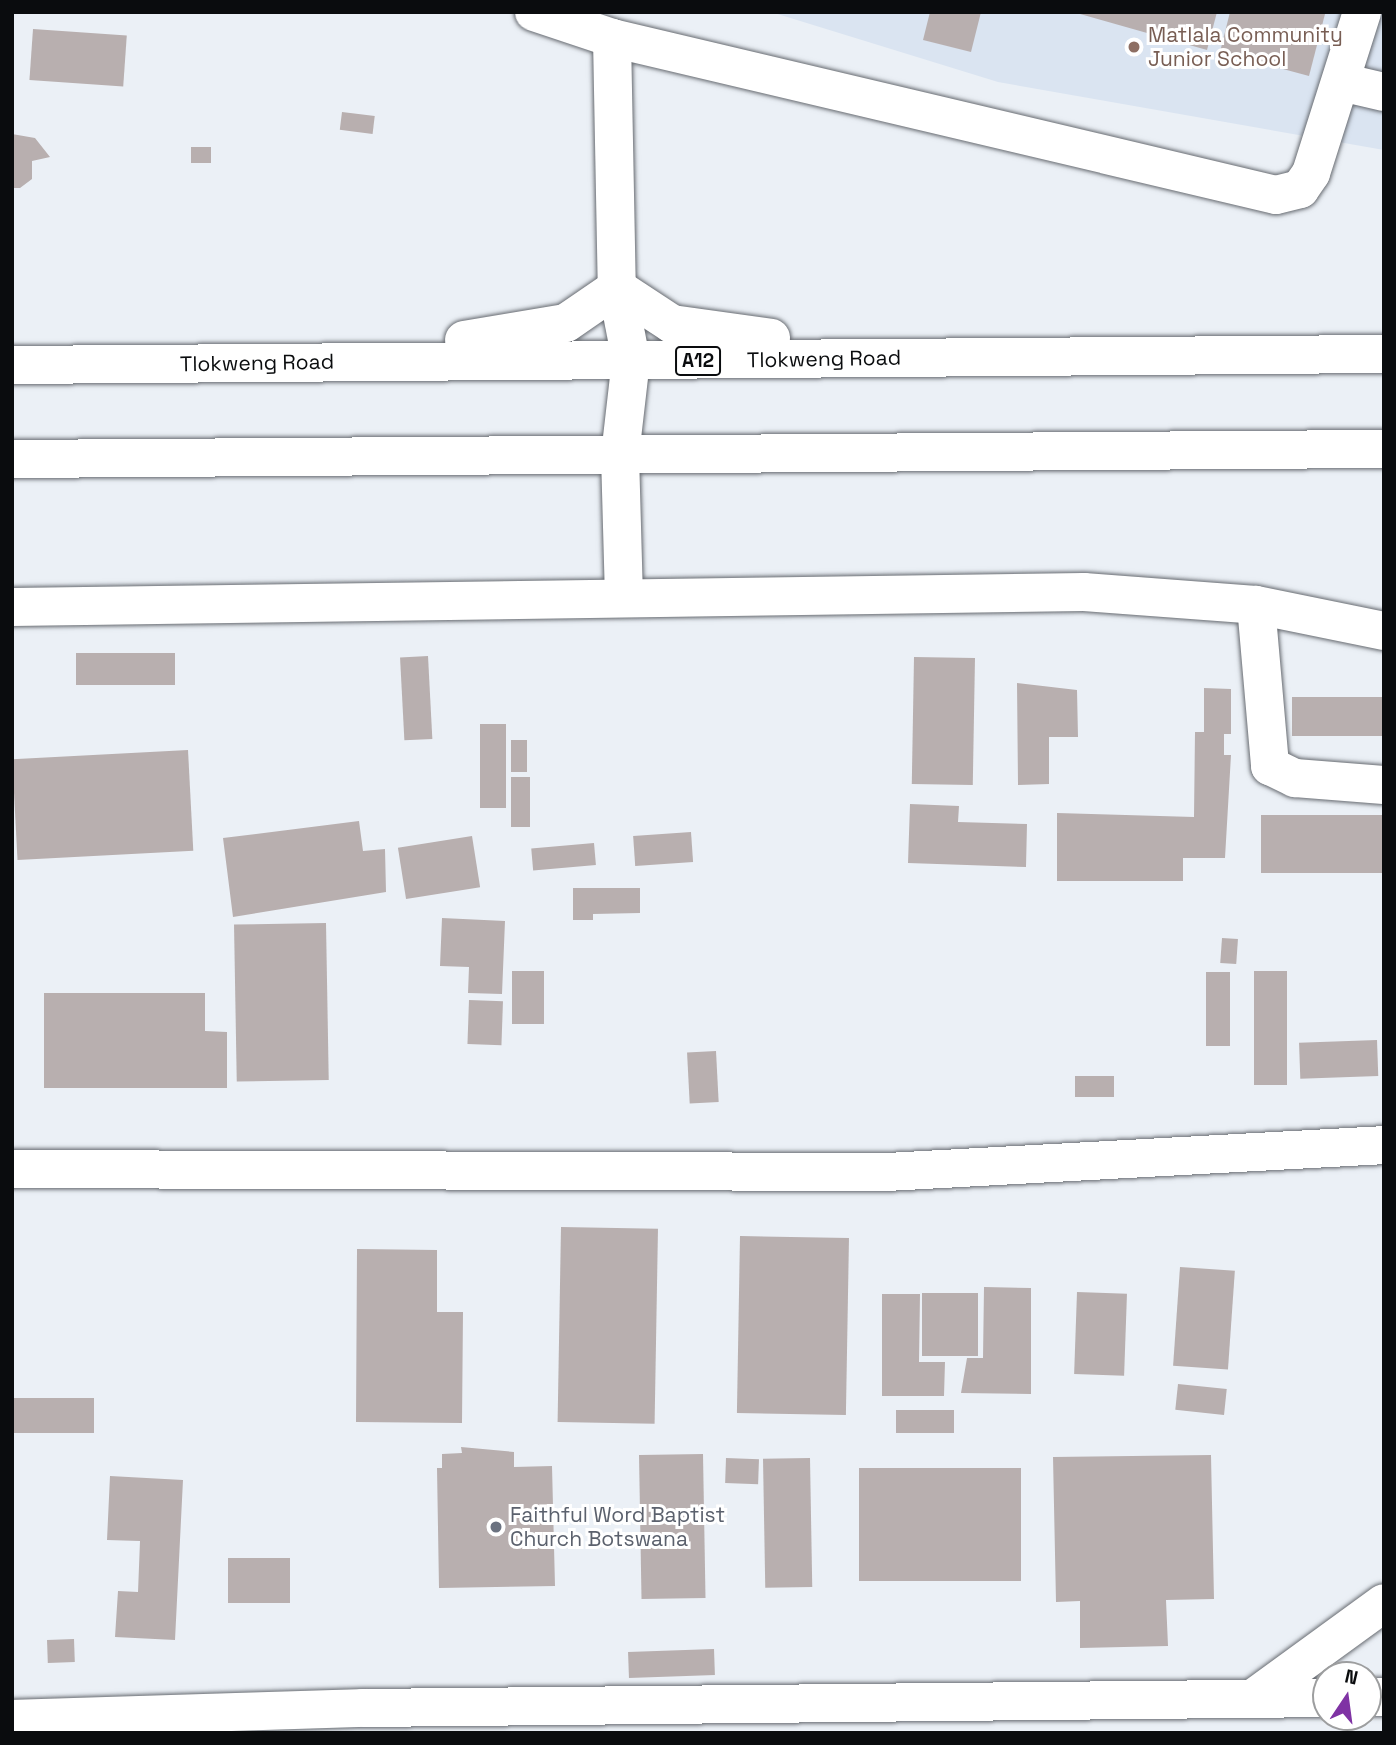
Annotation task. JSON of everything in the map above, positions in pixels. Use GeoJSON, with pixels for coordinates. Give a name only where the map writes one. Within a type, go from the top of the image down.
{"type":"FeatureCollection","features":[{"type":"Feature","properties":{"kind":"street"},"geometry":{"type":"LineString","coordinates":[[534,12],[612,38],[1276,195],[1307,181],[1362,12]]}},
{"type":"Feature","properties":{"kind":"street"},"geometry":{"type":"LineString","coordinates":[[612,38],[617,288],[631,360],[620,455],[624,597]]}},
{"type":"Feature","properties":{"kind":"street"},"geometry":{"type":"LineString","coordinates":[[1340,82],[1384,92]]}},
{"type":"Feature","properties":{"kind":"street"},"geometry":{"type":"LineString","coordinates":[[617,288],[653,316],[692,331],[812,338],[912,357]]}},
{"type":"Feature","properties":{"kind":"street"},"geometry":{"type":"LineString","coordinates":[[338,362],[544,329],[586,312],[617,288]]}},
{"type":"Feature","properties":{"kind":"street","name":"Tlokweng Road"},"geometry":{"type":"LineString","coordinates":[[12,365],[1384,354]]}},
{"type":"Feature","properties":{"kind":"street"},"geometry":{"type":"LineString","coordinates":[[12,459],[1384,449]]}},
{"type":"Feature","properties":{"kind":"street"},"geometry":{"type":"LineString","coordinates":[[12,607],[1057,592],[1256,605],[1384,631]]}},
{"type":"Feature","properties":{"kind":"street"},"geometry":{"type":"LineString","coordinates":[[1256,605],[1270,766],[1294,778],[1384,786]]}},
{"type":"Feature","properties":{"kind":"street"},"geometry":{"type":"LineString","coordinates":[[12,1169],[887,1172],[1384,1145]]}},
{"type":"Feature","properties":{"kind":"street"},"geometry":{"type":"LineString","coordinates":[[1252,1699],[1384,1603]]}},
{"type":"Feature","properties":{"kind":"street"},"geometry":{"type":"LineString","coordinates":[[12,1718],[363,1708],[1312,1698]]}},
{"type":"Feature","properties":{"kind":"shaded area","name":"Matlala Community Junior School"},"geometry":{"type":"Polygon","coordinates":[[[771,12],[1384,12],[1384,150],[998,82],[771,12]]]}},
{"type":"Feature","properties":{"kind":"building"},"geometry":{"type":"Polygon","coordinates":[[[930,12],[981,12],[971,52],[923,40],[930,12]]]}},
{"type":"Feature","properties":{"kind":"building"},"geometry":{"type":"Polygon","coordinates":[[[1073,12],[1217,12],[1207,50],[1073,12]]]}},
{"type":"Feature","properties":{"kind":"building"},"geometry":{"type":"Polygon","coordinates":[[[1230,12],[1325,14],[1309,76],[1220,52],[1230,12]]]}},
{"type":"Feature","properties":{"kind":"building"},"geometry":{"type":"Polygon","coordinates":[[[33,29],[127,36],[123,86],[29,80],[33,29]]]}},
{"type":"Feature","properties":{"kind":"building"},"geometry":{"type":"Polygon","coordinates":[[[342,112],[375,116],[373,134],[340,130],[342,112]]]}},
{"type":"Feature","properties":{"kind":"building"},"geometry":{"type":"Polygon","coordinates":[[[12,134],[35,138],[50,157],[32,161],[32,179],[20,188],[12,188],[12,134]]]}},
{"type":"Feature","properties":{"kind":"building"},"geometry":{"type":"Polygon","coordinates":[[[191,147],[211,147],[211,163],[191,163],[191,147]]]}},
{"type":"Feature","properties":{"kind":"building"},"geometry":{"type":"Polygon","coordinates":[[[76,653],[175,653],[175,685],[76,685],[76,653]]]}},
{"type":"Feature","properties":{"kind":"building"},"geometry":{"type":"Polygon","coordinates":[[[428,656],[432,739],[404,740],[400,657],[428,656]]]}},
{"type":"Feature","properties":{"kind":"building"},"geometry":{"type":"Polygon","coordinates":[[[914,657],[975,658],[973,785],[912,784],[914,657]]]}},
{"type":"Feature","properties":{"kind":"building"},"geometry":{"type":"Polygon","coordinates":[[[1017,683],[1077,690],[1078,737],[1049,737],[1049,784],[1018,785],[1017,683]]]}},
{"type":"Feature","properties":{"kind":"building"},"geometry":{"type":"Polygon","coordinates":[[[1204,688],[1231,689],[1231,734],[1224,734],[1224,755],[1231,755],[1225,858],[1183,858],[1183,881],[1057,881],[1057,813],[1194,817],[1195,732],[1204,732],[1204,688]]]}},
{"type":"Feature","properties":{"kind":"building"},"geometry":{"type":"Polygon","coordinates":[[[1292,697],[1384,697],[1384,736],[1292,736],[1292,697]]]}},
{"type":"Feature","properties":{"kind":"building"},"geometry":{"type":"Polygon","coordinates":[[[480,724],[506,724],[506,808],[480,808],[480,724]]]}},
{"type":"Feature","properties":{"kind":"building"},"geometry":{"type":"Polygon","coordinates":[[[511,740],[527,740],[527,772],[511,772],[511,740]]]}},
{"type":"Feature","properties":{"kind":"building"},"geometry":{"type":"Polygon","coordinates":[[[188,750],[193,851],[18,860],[12,759],[188,750]]]}},
{"type":"Feature","properties":{"kind":"building"},"geometry":{"type":"Polygon","coordinates":[[[511,777],[530,777],[530,827],[511,827],[511,777]]]}},
{"type":"Feature","properties":{"kind":"building"},"geometry":{"type":"Polygon","coordinates":[[[910,804],[959,806],[958,822],[1027,824],[1026,867],[908,863],[910,804]]]}},
{"type":"Feature","properties":{"kind":"building"},"geometry":{"type":"Polygon","coordinates":[[[1261,815],[1384,815],[1384,873],[1261,873],[1261,815]]]}},
{"type":"Feature","properties":{"kind":"building"},"geometry":{"type":"Polygon","coordinates":[[[359,821],[363,851],[385,849],[386,892],[233,917],[223,838],[359,821]]]}},
{"type":"Feature","properties":{"kind":"building"},"geometry":{"type":"Polygon","coordinates":[[[691,832],[693,862],[635,866],[633,836],[691,832]]]}},
{"type":"Feature","properties":{"kind":"building"},"geometry":{"type":"Polygon","coordinates":[[[472,836],[480,887],[406,899],[398,848],[472,836]]]}},
{"type":"Feature","properties":{"kind":"building"},"geometry":{"type":"Polygon","coordinates":[[[594,843],[596,865],[533,870],[531,848],[594,843]]]}},
{"type":"Feature","properties":{"kind":"building"},"geometry":{"type":"Polygon","coordinates":[[[573,888],[640,888],[640,913],[593,914],[593,920],[573,920],[573,888]]]}},
{"type":"Feature","properties":{"kind":"building"},"geometry":{"type":"Polygon","coordinates":[[[442,918],[505,921],[502,994],[468,993],[469,967],[440,966],[442,918]]]}},
{"type":"Feature","properties":{"kind":"building"},"geometry":{"type":"Polygon","coordinates":[[[326,923],[329,1080],[237,1082],[234,925],[326,923]]]}},
{"type":"Feature","properties":{"kind":"building"},"geometry":{"type":"Polygon","coordinates":[[[1222,938],[1238,939],[1236,964],[1220,963],[1222,938]]]}},
{"type":"Feature","properties":{"kind":"building"},"geometry":{"type":"Polygon","coordinates":[[[512,971],[544,971],[544,1024],[512,1024],[512,971]]]}},
{"type":"Feature","properties":{"kind":"building"},"geometry":{"type":"Polygon","coordinates":[[[1254,971],[1287,971],[1287,1085],[1254,1085],[1254,971]]]}},
{"type":"Feature","properties":{"kind":"building"},"geometry":{"type":"Polygon","coordinates":[[[1206,972],[1230,972],[1230,1046],[1206,1046],[1206,972]]]}},
{"type":"Feature","properties":{"kind":"building"},"geometry":{"type":"Polygon","coordinates":[[[44,993],[205,993],[205,1031],[227,1032],[227,1088],[44,1088],[44,993]]]}},
{"type":"Feature","properties":{"kind":"building"},"geometry":{"type":"Polygon","coordinates":[[[469,1000],[503,1001],[501,1045],[467,1044],[469,1000]]]}},
{"type":"Feature","properties":{"kind":"building"},"geometry":{"type":"Polygon","coordinates":[[[1377,1040],[1378,1076],[1300,1079],[1299,1043],[1377,1040]]]}},
{"type":"Feature","properties":{"kind":"building"},"geometry":{"type":"Polygon","coordinates":[[[716,1051],[719,1102],[690,1103],[687,1053],[716,1051]]]}},
{"type":"Feature","properties":{"kind":"building"},"geometry":{"type":"Polygon","coordinates":[[[1075,1076],[1114,1076],[1114,1097],[1075,1097],[1075,1076]]]}},
{"type":"Feature","properties":{"kind":"building"},"geometry":{"type":"Polygon","coordinates":[[[561,1227],[658,1229],[655,1424],[558,1422],[561,1227]]]}},
{"type":"Feature","properties":{"kind":"building"},"geometry":{"type":"Polygon","coordinates":[[[740,1236],[849,1238],[846,1415],[737,1413],[740,1236]]]}},
{"type":"Feature","properties":{"kind":"building"},"geometry":{"type":"Polygon","coordinates":[[[357,1249],[437,1250],[437,1312],[463,1312],[462,1423],[356,1422],[357,1249]]]}},
{"type":"Feature","properties":{"kind":"building"},"geometry":{"type":"Polygon","coordinates":[[[1180,1267],[1235,1271],[1228,1370],[1173,1366],[1180,1267]]]}},
{"type":"Feature","properties":{"kind":"building"},"geometry":{"type":"Polygon","coordinates":[[[984,1287],[1031,1288],[1031,1394],[961,1393],[967,1358],[983,1358],[984,1287]]]}},
{"type":"Feature","properties":{"kind":"building"},"geometry":{"type":"Polygon","coordinates":[[[1077,1292],[1127,1294],[1124,1376],[1074,1374],[1077,1292]]]}},
{"type":"Feature","properties":{"kind":"building"},"geometry":{"type":"Polygon","coordinates":[[[922,1293],[978,1293],[978,1356],[922,1356],[922,1293]]]}},
{"type":"Feature","properties":{"kind":"building"},"geometry":{"type":"Polygon","coordinates":[[[882,1294],[920,1294],[919,1362],[945,1362],[944,1396],[882,1396],[882,1294]]]}},
{"type":"Feature","properties":{"kind":"building"},"geometry":{"type":"Polygon","coordinates":[[[1178,1384],[1227,1389],[1224,1415],[1175,1410],[1178,1384]]]}},
{"type":"Feature","properties":{"kind":"building"},"geometry":{"type":"Polygon","coordinates":[[[12,1398],[94,1398],[94,1433],[12,1433],[12,1398]]]}},
{"type":"Feature","properties":{"kind":"building"},"geometry":{"type":"Polygon","coordinates":[[[896,1410],[954,1410],[954,1433],[896,1433],[896,1410]]]}},
{"type":"Feature","properties":{"kind":"building","name":"Faithful Word Baptist Church Botswana"},"geometry":{"type":"Polygon","coordinates":[[[461,1447],[514,1452],[514,1467],[552,1466],[555,1586],[439,1588],[437,1468],[442,1468],[442,1454],[462,1453],[461,1447]]]}},
{"type":"Feature","properties":{"kind":"building"},"geometry":{"type":"Polygon","coordinates":[[[703,1454],[706,1598],[642,1599],[639,1455],[703,1454]]]}},
{"type":"Feature","properties":{"kind":"building"},"geometry":{"type":"Polygon","coordinates":[[[1211,1455],[1214,1599],[1166,1600],[1168,1646],[1080,1648],[1080,1601],[1056,1602],[1053,1457],[1211,1455]]]}},
{"type":"Feature","properties":{"kind":"building"},"geometry":{"type":"Polygon","coordinates":[[[726,1458],[759,1459],[758,1484],[725,1483],[726,1458]]]}},
{"type":"Feature","properties":{"kind":"building"},"geometry":{"type":"Polygon","coordinates":[[[810,1458],[812,1587],[765,1588],[763,1459],[810,1458]]]}},
{"type":"Feature","properties":{"kind":"building"},"geometry":{"type":"Polygon","coordinates":[[[859,1468],[1021,1468],[1021,1581],[859,1581],[859,1468]]]}},
{"type":"Feature","properties":{"kind":"building"},"geometry":{"type":"Polygon","coordinates":[[[110,1476],[183,1480],[175,1640],[115,1637],[118,1591],[138,1592],[140,1541],[107,1540],[110,1476]]]}},
{"type":"Feature","properties":{"kind":"building"},"geometry":{"type":"Polygon","coordinates":[[[228,1558],[290,1558],[290,1603],[228,1603],[228,1558]]]}},
{"type":"Feature","properties":{"kind":"building"},"geometry":{"type":"Polygon","coordinates":[[[74,1639],[75,1662],[48,1663],[47,1640],[74,1639]]]}},
{"type":"Feature","properties":{"kind":"building"},"geometry":{"type":"Polygon","coordinates":[[[714,1649],[715,1675],[629,1678],[628,1652],[714,1649]]]}},
{"type":"Feature","properties":{"kind":"place","name":"Matlala Community Junior School"},"geometry":{"type":"Point","coordinates":[1134,47]}},
{"type":"Feature","properties":{"kind":"place","name":"Faithful Word Baptist Church Botswana"},"geometry":{"type":"Point","coordinates":[496,1527]}}]}
